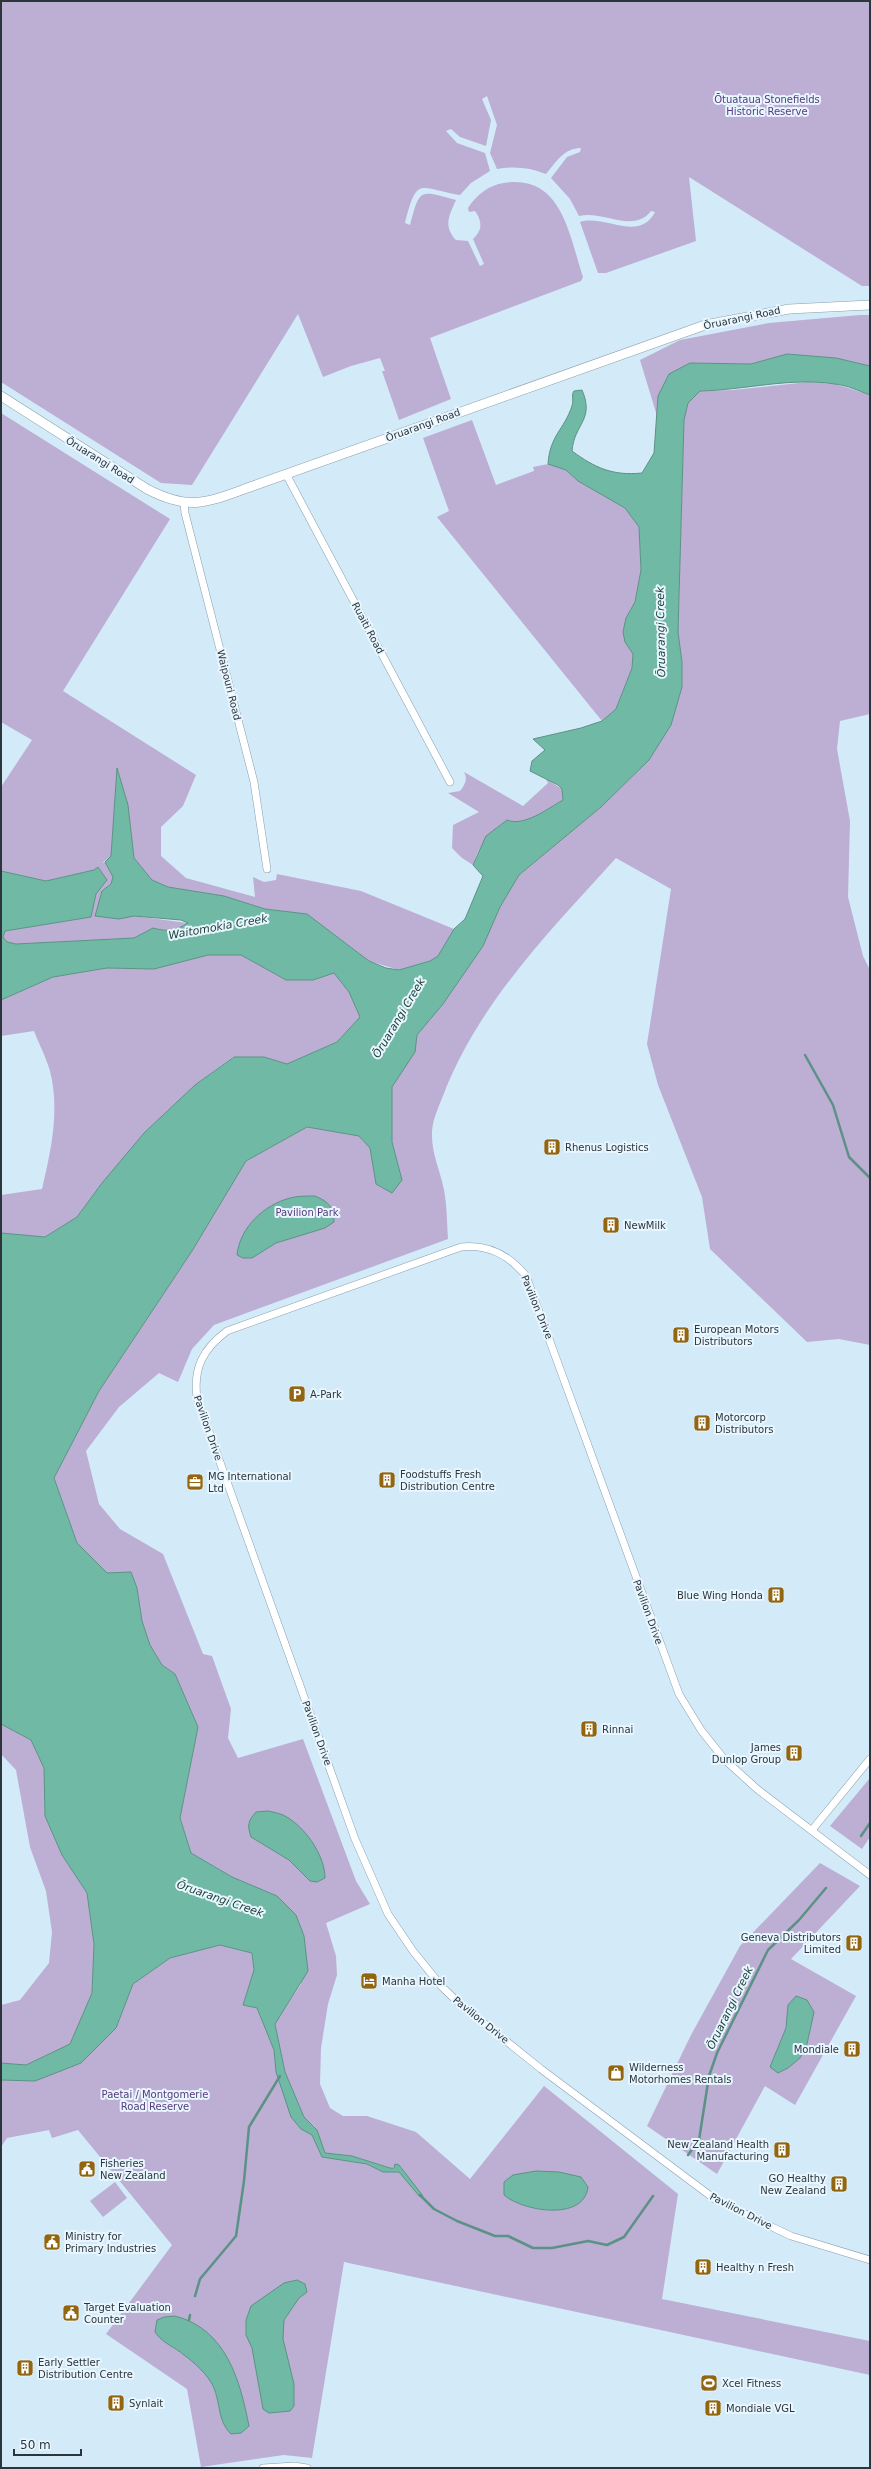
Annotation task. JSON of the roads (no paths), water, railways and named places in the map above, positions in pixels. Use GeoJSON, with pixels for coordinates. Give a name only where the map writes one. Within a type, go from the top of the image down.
{"type":"FeatureCollection","features":[{"type":"Feature","properties":{"kind":"street","name":"Ōruarangi Road"},"geometry":{"type":"LineString","coordinates":[[1,396],[147,489],[171,501],[184,503],[211,500],[705,325],[789,309],[870,305]]}},
{"type":"Feature","properties":{"kind":"street","name":"Ruaiti Road"},"geometry":{"type":"LineString","coordinates":[[286,474],[450,782]]}},
{"type":"Feature","properties":{"kind":"street","name":"Waipouri Road"},"geometry":{"type":"LineString","coordinates":[[184,503],[185,513],[254,782],[267,869]]}},
{"type":"Feature","properties":{"kind":"street","name":"Pavilion Drive"},"geometry":{"type":"LineString","coordinates":[[870,1875],[757,1789],[724,1759],[700,1730],[678,1694],[526,1276],[508,1257],[483,1247],[461,1247],[227,1331],[206,1350],[200,1360],[195,1383],[197,1398],[355,1839],[388,1914],[413,1952],[442,1987],[459,2003],[547,2074],[716,2200],[791,2236],[870,2260]]}},
{"type":"Feature","properties":{"kind":"street"},"geometry":{"type":"LineString","coordinates":[[812,1830],[870,1759]]}},
{"type":"Feature","properties":{"kind":"street"},"geometry":{"type":"LineString","coordinates":[[262,2468],[294,2466],[307,2468]]}},
{"type":"Feature","properties":{"kind":"water","name":"Waitomokia Creek"},"geometry":{"type":"Polygon","coordinates":[[[787,354],[836,358],[870,366],[870,395],[853,388],[839,385],[818,382],[801,382],[700,391],[688,403],[684,420],[678,632],[682,662],[682,687],[671,725],[649,760],[601,807],[519,875],[500,907],[483,946],[443,1004],[417,1035],[415,1052],[392,1087],[392,1142],[402,1180],[392,1193],[376,1184],[370,1148],[359,1136],[307,1127],[246,1161],[192,1251],[99,1391],[54,1478],[77,1543],[107,1573],[131,1572],[137,1588],[142,1621],[150,1645],[162,1665],[175,1674],[198,1727],[180,1818],[191,1853],[232,1877],[277,1896],[296,1915],[304,1936],[308,1971],[275,2024],[285,2072],[304,2117],[317,2130],[325,2153],[352,2156],[390,2168],[394,2168],[395,2164],[399,2165],[423,2196],[420,2197],[399,2172],[383,2172],[367,2164],[322,2157],[312,2135],[301,2129],[291,2117],[276,2072],[274,2050],[257,2008],[243,2005],[254,1970],[252,1953],[220,1945],[170,1958],[133,1984],[116,2028],[81,2063],[35,2081],[1,2080],[1,2063],[26,2065],[70,2044],[92,1993],[94,1944],[87,1893],[62,1855],[45,1816],[44,1768],[31,1740],[1,1724],[1,1233],[45,1237],[77,1217],[102,1183],[144,1133],[195,1085],[234,1057],[264,1057],[287,1064],[337,1042],[360,1017],[349,992],[334,973],[313,980],[286,980],[241,955],[208,955],[154,969],[107,968],[53,977],[1,1000],[1,871],[46,881],[94,870],[98,867],[107,880],[96,894],[91,917],[5,931],[3,937],[7,942],[16,944],[134,938],[153,928],[171,930],[188,923],[181,920],[134,916],[119,919],[95,916],[102,891],[111,884],[113,877],[105,862],[111,856],[117,768],[128,805],[134,858],[152,880],[168,887],[224,896],[265,909],[307,914],[369,961],[386,968],[399,970],[430,961],[438,956],[454,929],[465,919],[483,876],[473,865],[486,836],[507,820],[514,822],[528,819],[563,800],[562,789],[558,785],[530,771],[532,761],[545,750],[533,739],[581,728],[602,721],[616,709],[632,668],[633,654],[625,642],[623,632],[626,618],[635,602],[641,570],[639,527],[625,508],[578,481],[566,470],[548,464],[551,446],[569,414],[573,402],[574,391],[582,390],[586,408],[583,422],[576,434],[572,451],[605,470],[632,474],[642,473],[654,453],[658,396],[669,374],[690,363],[751,364],[787,354]]]}},
{"type":"Feature","properties":{"kind":"water"},"geometry":{"type":"Polygon","coordinates":[[[299,1196],[315,1196],[324,1200],[330,1206],[333,1212],[334,1222],[325,1228],[276,1243],[252,1258],[243,1258],[237,1255],[243,1235],[248,1227],[263,1212],[280,1201],[299,1196]]]}},
{"type":"Feature","properties":{"kind":"water"},"geometry":{"type":"Polygon","coordinates":[[[268,1811],[283,1815],[306,1833],[321,1860],[325,1878],[317,1882],[310,1881],[289,1860],[251,1837],[249,1823],[251,1818],[256,1812],[268,1811]]]}},
{"type":"Feature","properties":{"kind":"water"},"geometry":{"type":"Polygon","coordinates":[[[796,1996],[807,2000],[814,2012],[807,2044],[800,2058],[788,2068],[778,2073],[770,2067],[786,2028],[788,2005],[796,1996]]]}},
{"type":"Feature","properties":{"kind":"water"},"geometry":{"type":"Polygon","coordinates":[[[536,2171],[559,2172],[581,2177],[588,2187],[584,2198],[576,2205],[564,2209],[551,2210],[537,2209],[524,2205],[513,2201],[504,2195],[504,2182],[513,2175],[536,2171]]]}},
{"type":"Feature","properties":{"kind":"water"},"geometry":{"type":"Polygon","coordinates":[[[297,2280],[305,2284],[307,2292],[299,2298],[284,2320],[283,2339],[294,2384],[294,2406],[290,2411],[269,2413],[263,2409],[252,2348],[246,2335],[246,2320],[251,2306],[284,2283],[297,2280]]]}},
{"type":"Feature","properties":{"kind":"water"},"geometry":{"type":"Polygon","coordinates":[[[175,2316],[192,2323],[207,2332],[218,2344],[228,2359],[241,2391],[249,2426],[241,2433],[231,2434],[223,2423],[213,2386],[204,2373],[188,2358],[161,2339],[155,2332],[157,2320],[164,2317],[175,2316]]]}},
{"type":"Feature","properties":{"kind":"waterway"},"geometry":{"type":"LineString","coordinates":[[805,1055],[833,1105],[849,1157],[870,1178]]}},
{"type":"Feature","properties":{"kind":"waterway","name":"Ōruarangi Creek"},"geometry":{"type":"LineString","coordinates":[[861,1836],[870,1823]]}},
{"type":"Feature","properties":{"kind":"waterway","name":"Ōruarangi Creek"},"geometry":{"type":"LineString","coordinates":[[688,2155],[699,2140],[709,2076],[717,2053],[768,1950],[799,1920],[826,1888]]}},
{"type":"Feature","properties":{"kind":"waterway"},"geometry":{"type":"LineString","coordinates":[[195,2296],[200,2279],[236,2236],[244,2181],[249,2127],[280,2076]]}},
{"type":"Feature","properties":{"kind":"waterway","name":"Ōruarangi Creek"},"geometry":{"type":"LineString","coordinates":[[420,2195],[434,2209],[457,2221],[495,2236],[508,2236],[533,2248],[552,2248],[588,2241],[607,2245],[624,2237],[653,2196]]}},
{"type":"Feature","properties":{"kind":"waterway"},"geometry":{"type":"LineString","coordinates":[[189,2320],[190,2315]]}},
{"type":"Feature","properties":{"kind":"place","name":"Rhenus Logistics"},"geometry":{"type":"Point","coordinates":[552,1147]}},
{"type":"Feature","properties":{"kind":"place","name":"NewMilk"},"geometry":{"type":"Point","coordinates":[611,1225]}},
{"type":"Feature","properties":{"kind":"place","name":"European Motors Distributors"},"geometry":{"type":"Point","coordinates":[681,1335]}},
{"type":"Feature","properties":{"kind":"place","name":"A-Park"},"geometry":{"type":"Point","coordinates":[297,1394]}},
{"type":"Feature","properties":{"kind":"place","name":"Motorcorp Distributors"},"geometry":{"type":"Point","coordinates":[702,1423]}},
{"type":"Feature","properties":{"kind":"place","name":"Foodstuffs Fresh Distribution Centre"},"geometry":{"type":"Point","coordinates":[387,1480]}},
{"type":"Feature","properties":{"kind":"place","name":"MG International Ltd"},"geometry":{"type":"Point","coordinates":[195,1482]}},
{"type":"Feature","properties":{"kind":"place","name":"Blue Wing Honda"},"geometry":{"type":"Point","coordinates":[776,1595]}},
{"type":"Feature","properties":{"kind":"place","name":"Rinnai"},"geometry":{"type":"Point","coordinates":[589,1729]}},
{"type":"Feature","properties":{"kind":"place","name":"James Dunlop Group"},"geometry":{"type":"Point","coordinates":[794,1753]}},
{"type":"Feature","properties":{"kind":"place","name":"Geneva Distributors Limited"},"geometry":{"type":"Point","coordinates":[854,1943]}},
{"type":"Feature","properties":{"kind":"place","name":"Manha Hotel"},"geometry":{"type":"Point","coordinates":[369,1981]}},
{"type":"Feature","properties":{"kind":"place","name":"Mondiale"},"geometry":{"type":"Point","coordinates":[852,2049]}},
{"type":"Feature","properties":{"kind":"place","name":"Wilderness Motorhomes Rentals"},"geometry":{"type":"Point","coordinates":[616,2073]}},
{"type":"Feature","properties":{"kind":"place","name":"New Zealand Health Manufacturing"},"geometry":{"type":"Point","coordinates":[782,2150]}},
{"type":"Feature","properties":{"kind":"place","name":"Fisheries New Zealand"},"geometry":{"type":"Point","coordinates":[87,2169]}},
{"type":"Feature","properties":{"kind":"place","name":"GO Healthy New Zealand"},"geometry":{"type":"Point","coordinates":[839,2184]}},
{"type":"Feature","properties":{"kind":"place","name":"Ministry for Primary Industries"},"geometry":{"type":"Point","coordinates":[52,2242]}},
{"type":"Feature","properties":{"kind":"place","name":"Healthy n Fresh"},"geometry":{"type":"Point","coordinates":[703,2267]}},
{"type":"Feature","properties":{"kind":"place","name":"Target Evaluation Counter"},"geometry":{"type":"Point","coordinates":[71,2313]}},
{"type":"Feature","properties":{"kind":"place","name":"Early Settler Distribution Centre"},"geometry":{"type":"Point","coordinates":[25,2368]}},
{"type":"Feature","properties":{"kind":"place","name":"Xcel Fitness"},"geometry":{"type":"Point","coordinates":[709,2383]}},
{"type":"Feature","properties":{"kind":"place","name":"Synlait"},"geometry":{"type":"Point","coordinates":[116,2403]}},
{"type":"Feature","properties":{"kind":"place","name":"Mondiale VGL"},"geometry":{"type":"Point","coordinates":[713,2408]}},
{"type":"Feature","properties":{"kind":"park label","name":"Ōtuataua Stonefields Historic Reserve"},"geometry":{"type":"Point","coordinates":[767,104]}},
{"type":"Feature","properties":{"kind":"park label","name":"Pavilion Park"},"geometry":{"type":"Point","coordinates":[307,1212]}},
{"type":"Feature","properties":{"kind":"park label","name":"Paetai / Montgomerie Road Reserve"},"geometry":{"type":"Point","coordinates":[155,2100]}}]}
